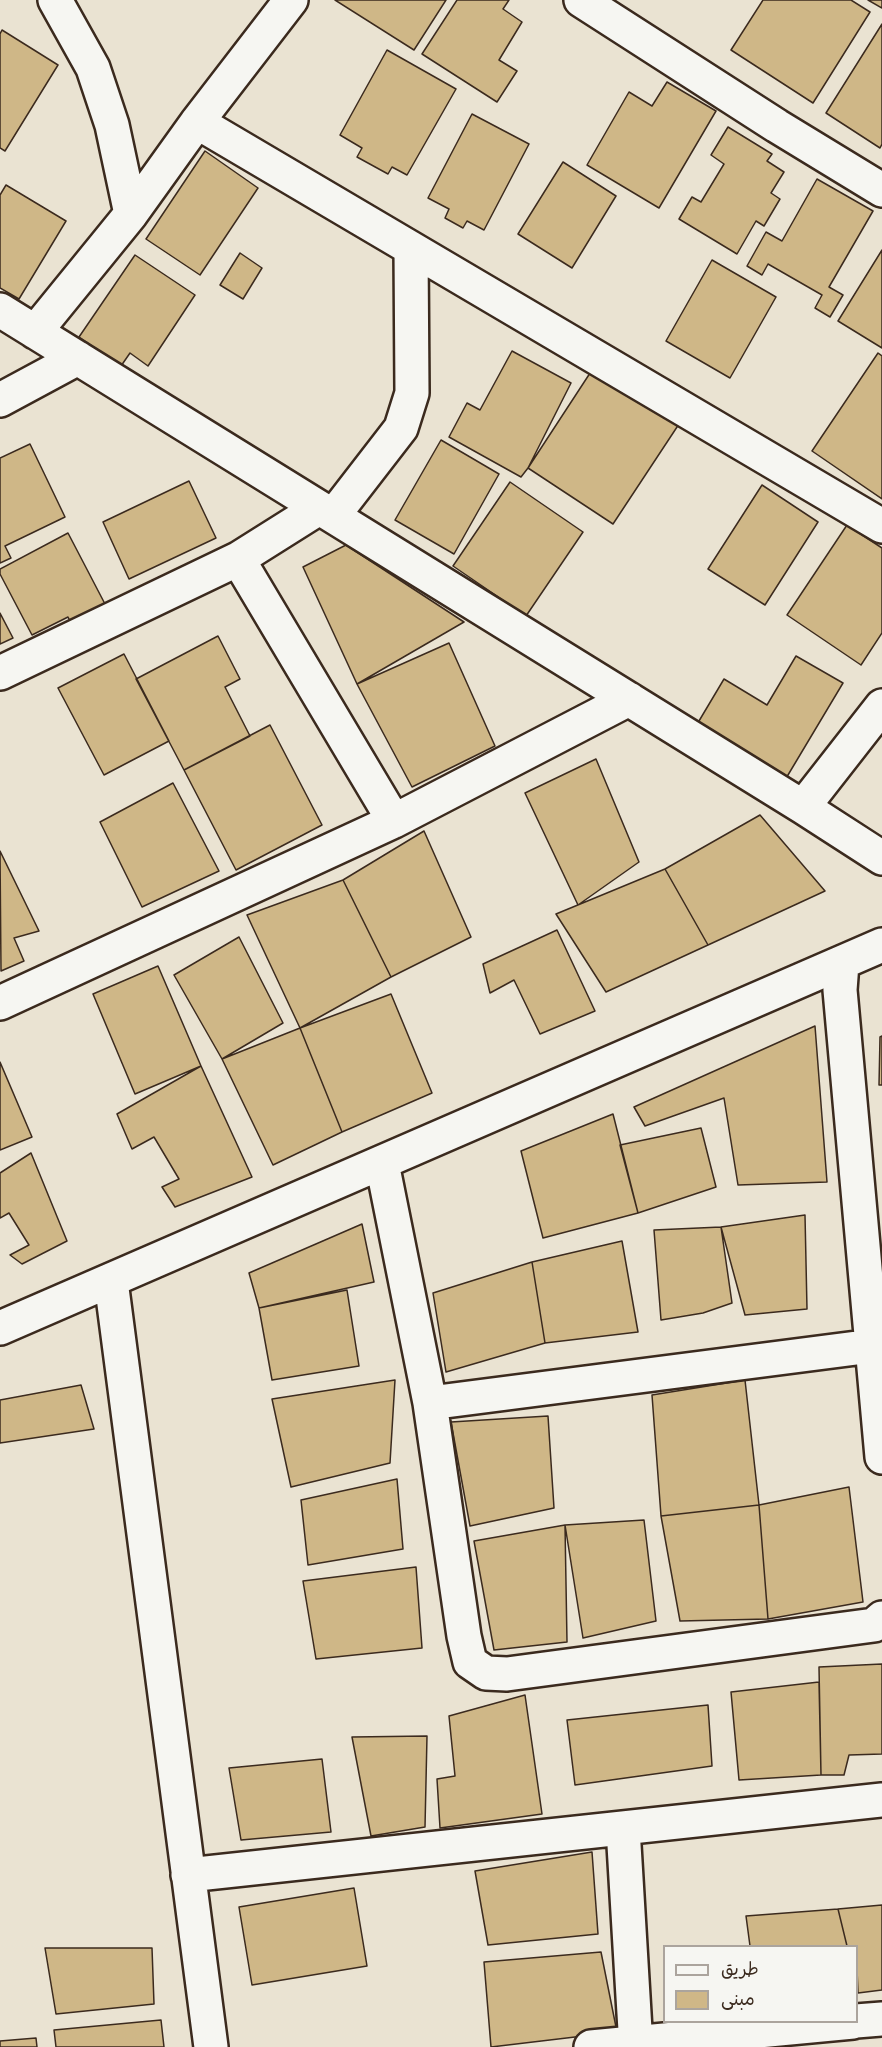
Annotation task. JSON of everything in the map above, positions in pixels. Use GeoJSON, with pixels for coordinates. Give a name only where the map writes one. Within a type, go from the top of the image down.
{"type":"FeatureCollection","features":[{"type":"Feature","properties":{"kind":"street"},"geometry":{"type":"LineString","coordinates":[[55,0],[93,68],[112,125],[131,214]]}},
{"type":"Feature","properties":{"kind":"street"},"geometry":{"type":"LineString","coordinates":[[35,332],[131,214],[291,0]]}},
{"type":"Feature","properties":{"kind":"street"},"geometry":{"type":"LineString","coordinates":[[581,0],[777,126],[882,190]]}},
{"type":"Feature","properties":{"kind":"street"},"geometry":{"type":"LineString","coordinates":[[197,123],[882,526]]}},
{"type":"Feature","properties":{"kind":"street"},"geometry":{"type":"LineString","coordinates":[[0,674],[238,559],[326,512],[401,428],[412,393],[411,249]]}},
{"type":"Feature","properties":{"kind":"street"},"geometry":{"type":"LineString","coordinates":[[0,310],[882,858]]}},
{"type":"Feature","properties":{"kind":"street"},"geometry":{"type":"LineString","coordinates":[[0,400],[78,358]]}},
{"type":"Feature","properties":{"kind":"street"},"geometry":{"type":"LineString","coordinates":[[238,559],[394,821]]}},
{"type":"Feature","properties":{"kind":"street"},"geometry":{"type":"LineString","coordinates":[[0,1003],[394,821],[629,699]]}},
{"type":"Feature","properties":{"kind":"street"},"geometry":{"type":"LineString","coordinates":[[803,807],[882,706]]}},
{"type":"Feature","properties":{"kind":"street"},"geometry":{"type":"LineString","coordinates":[[0,1328],[882,945]]}},
{"type":"Feature","properties":{"kind":"street"},"geometry":{"type":"LineString","coordinates":[[842,963],[840,990],[877,1346],[882,1457]]}},
{"type":"Feature","properties":{"kind":"street"},"geometry":{"type":"LineString","coordinates":[[382,1163],[430,1403],[464,1636],[470,1662],[486,1673],[507,1674],[874,1625],[882,1618]]}},
{"type":"Feature","properties":{"kind":"street"},"geometry":{"type":"LineString","coordinates":[[111,1281],[211,2047]]}},
{"type":"Feature","properties":{"kind":"street"},"geometry":{"type":"LineString","coordinates":[[430,1403],[877,1346]]}},
{"type":"Feature","properties":{"kind":"street"},"geometry":{"type":"LineString","coordinates":[[189,1875],[882,1800]]}},
{"type":"Feature","properties":{"kind":"street"},"geometry":{"type":"LineString","coordinates":[[623,1828],[636,2045]]}},
{"type":"Feature","properties":{"kind":"street"},"geometry":{"type":"LineString","coordinates":[[858,2021],[882,2019]]}},
{"type":"Feature","properties":{"kind":"street"},"geometry":{"type":"LineString","coordinates":[[591,2047],[636,2045],[837,2023]]}},
{"type":"Feature","properties":{"kind":"building"},"geometry":{"type":"Polygon","coordinates":[[[335,0],[446,0],[414,50],[335,0]]]}},
{"type":"Feature","properties":{"kind":"building"},"geometry":{"type":"Polygon","coordinates":[[[457,0],[509,0],[503,9],[522,22],[499,60],[517,71],[497,102],[422,54],[457,0]]]}},
{"type":"Feature","properties":{"kind":"building"},"geometry":{"type":"Polygon","coordinates":[[[763,0],[851,0],[870,12],[813,103],[731,50],[763,0]]]}},
{"type":"Feature","properties":{"kind":"building"},"geometry":{"type":"Polygon","coordinates":[[[868,0],[882,0],[882,8],[868,0]]]}},
{"type":"Feature","properties":{"kind":"building"},"geometry":{"type":"Polygon","coordinates":[[[882,24],[882,144],[880,148],[826,113],[882,24]]]}},
{"type":"Feature","properties":{"kind":"building"},"geometry":{"type":"Polygon","coordinates":[[[2,30],[58,65],[5,151],[0,148],[0,34],[2,30]]]}},
{"type":"Feature","properties":{"kind":"building"},"geometry":{"type":"Polygon","coordinates":[[[387,50],[456,89],[407,175],[392,167],[388,174],[357,157],[362,148],[340,135],[387,50]]]}},
{"type":"Feature","properties":{"kind":"building"},"geometry":{"type":"Polygon","coordinates":[[[667,82],[716,111],[659,208],[587,165],[629,92],[652,106],[667,82]]]}},
{"type":"Feature","properties":{"kind":"building"},"geometry":{"type":"Polygon","coordinates":[[[472,114],[529,144],[484,230],[467,221],[463,228],[445,218],[449,209],[428,198],[472,114]]]}},
{"type":"Feature","properties":{"kind":"building"},"geometry":{"type":"Polygon","coordinates":[[[728,127],[772,154],[767,161],[784,172],[771,193],[780,199],[764,226],[756,221],[737,254],[679,219],[692,197],[701,202],[724,164],[711,155],[728,127]]]}},
{"type":"Feature","properties":{"kind":"building"},"geometry":{"type":"Polygon","coordinates":[[[205,151],[258,188],[200,275],[146,239],[205,151]]]}},
{"type":"Feature","properties":{"kind":"building"},"geometry":{"type":"Polygon","coordinates":[[[563,162],[616,196],[572,268],[518,234],[563,162]]]}},
{"type":"Feature","properties":{"kind":"building"},"geometry":{"type":"Polygon","coordinates":[[[817,179],[873,211],[829,287],[843,295],[830,317],[815,308],[822,295],[768,264],[762,275],[747,266],[766,232],[782,241],[817,179]]]}},
{"type":"Feature","properties":{"kind":"building"},"geometry":{"type":"Polygon","coordinates":[[[6,185],[66,221],[19,299],[0,288],[0,195],[6,185]]]}},
{"type":"Feature","properties":{"kind":"building"},"geometry":{"type":"Polygon","coordinates":[[[882,250],[882,348],[838,321],[882,250]]]}},
{"type":"Feature","properties":{"kind":"building"},"geometry":{"type":"Polygon","coordinates":[[[240,253],[262,268],[243,299],[220,285],[240,253]]]}},
{"type":"Feature","properties":{"kind":"building"},"geometry":{"type":"Polygon","coordinates":[[[135,255],[195,295],[148,366],[130,353],[121,366],[79,337],[135,255]]]}},
{"type":"Feature","properties":{"kind":"building"},"geometry":{"type":"Polygon","coordinates":[[[712,260],[776,297],[730,378],[666,341],[712,260]]]}},
{"type":"Feature","properties":{"kind":"building"},"geometry":{"type":"Polygon","coordinates":[[[512,351],[571,383],[528,468],[521,477],[449,437],[467,403],[480,410],[512,351]]]}},
{"type":"Feature","properties":{"kind":"building"},"geometry":{"type":"Polygon","coordinates":[[[878,353],[882,356],[882,499],[812,451],[878,353]]]}},
{"type":"Feature","properties":{"kind":"building"},"geometry":{"type":"Polygon","coordinates":[[[594,367],[679,424],[613,524],[528,468],[594,367]]]}},
{"type":"Feature","properties":{"kind":"building"},"geometry":{"type":"Polygon","coordinates":[[[441,440],[499,474],[454,554],[395,520],[441,440]]]}},
{"type":"Feature","properties":{"kind":"building"},"geometry":{"type":"Polygon","coordinates":[[[30,444],[65,517],[5,546],[11,558],[0,563],[0,458],[30,444]]]}},
{"type":"Feature","properties":{"kind":"building"},"geometry":{"type":"Polygon","coordinates":[[[189,481],[216,538],[129,579],[103,522],[189,481]]]}},
{"type":"Feature","properties":{"kind":"building"},"geometry":{"type":"Polygon","coordinates":[[[510,482],[583,532],[526,616],[453,566],[510,482]]]}},
{"type":"Feature","properties":{"kind":"building"},"geometry":{"type":"Polygon","coordinates":[[[762,485],[818,522],[765,605],[708,569],[762,485]]]}},
{"type":"Feature","properties":{"kind":"building"},"geometry":{"type":"Polygon","coordinates":[[[847,525],[882,548],[882,633],[861,665],[787,615],[847,525]]]}},
{"type":"Feature","properties":{"kind":"building"},"geometry":{"type":"Polygon","coordinates":[[[68,533],[105,604],[85,614],[73,627],[68,617],[32,635],[0,574],[0,569],[68,533]]]}},
{"type":"Feature","properties":{"kind":"building"},"geometry":{"type":"Polygon","coordinates":[[[346,545],[464,622],[357,684],[303,567],[346,545]]]}},
{"type":"Feature","properties":{"kind":"building"},"geometry":{"type":"Polygon","coordinates":[[[0,613],[13,638],[0,644],[0,613]]]}},
{"type":"Feature","properties":{"kind":"building"},"geometry":{"type":"Polygon","coordinates":[[[218,636],[240,679],[225,687],[250,736],[184,770],[136,679],[218,636]]]}},
{"type":"Feature","properties":{"kind":"building"},"geometry":{"type":"Polygon","coordinates":[[[449,643],[495,746],[412,787],[357,684],[449,643]]]}},
{"type":"Feature","properties":{"kind":"building"},"geometry":{"type":"Polygon","coordinates":[[[124,654],[169,741],[104,775],[58,688],[124,654]]]}},
{"type":"Feature","properties":{"kind":"building"},"geometry":{"type":"Polygon","coordinates":[[[796,656],[843,683],[785,780],[696,726],[724,679],[767,705],[796,656]]]}},
{"type":"Feature","properties":{"kind":"building"},"geometry":{"type":"Polygon","coordinates":[[[270,725],[322,825],[236,870],[184,770],[270,725]]]}},
{"type":"Feature","properties":{"kind":"building"},"geometry":{"type":"Polygon","coordinates":[[[596,759],[639,862],[578,905],[525,793],[596,759]]]}},
{"type":"Feature","properties":{"kind":"building"},"geometry":{"type":"Polygon","coordinates":[[[173,783],[219,871],[142,907],[100,822],[173,783]]]}},
{"type":"Feature","properties":{"kind":"building"},"geometry":{"type":"Polygon","coordinates":[[[760,815],[825,891],[708,945],[665,869],[760,815]]]}},
{"type":"Feature","properties":{"kind":"building"},"geometry":{"type":"Polygon","coordinates":[[[424,831],[471,937],[391,977],[343,880],[424,831]]]}},
{"type":"Feature","properties":{"kind":"building"},"geometry":{"type":"Polygon","coordinates":[[[0,851],[39,931],[14,938],[24,961],[1,971],[0,851]]]}},
{"type":"Feature","properties":{"kind":"building"},"geometry":{"type":"Polygon","coordinates":[[[665,869],[708,945],[606,992],[556,914],[665,869]]]}},
{"type":"Feature","properties":{"kind":"building"},"geometry":{"type":"Polygon","coordinates":[[[343,880],[391,977],[300,1028],[247,915],[343,880]]]}},
{"type":"Feature","properties":{"kind":"building"},"geometry":{"type":"Polygon","coordinates":[[[557,930],[595,1011],[540,1034],[514,980],[490,993],[483,964],[557,930]]]}},
{"type":"Feature","properties":{"kind":"building"},"geometry":{"type":"Polygon","coordinates":[[[239,937],[283,1023],[222,1059],[174,975],[239,937]]]}},
{"type":"Feature","properties":{"kind":"building"},"geometry":{"type":"Polygon","coordinates":[[[158,966],[201,1066],[135,1094],[93,994],[158,966]]]}},
{"type":"Feature","properties":{"kind":"building"},"geometry":{"type":"Polygon","coordinates":[[[391,994],[432,1093],[342,1132],[300,1028],[391,994]]]}},
{"type":"Feature","properties":{"kind":"building"},"geometry":{"type":"Polygon","coordinates":[[[815,1026],[827,1182],[738,1185],[724,1098],[645,1126],[634,1107],[815,1026]]]}},
{"type":"Feature","properties":{"kind":"building"},"geometry":{"type":"Polygon","coordinates":[[[300,1028],[342,1132],[273,1165],[222,1059],[300,1028]]]}},
{"type":"Feature","properties":{"kind":"building"},"geometry":{"type":"Polygon","coordinates":[[[882,1036],[882,1085],[879,1085],[880,1037],[882,1036]]]}},
{"type":"Feature","properties":{"kind":"building"},"geometry":{"type":"Polygon","coordinates":[[[0,1062],[32,1137],[0,1150],[0,1062]]]}},
{"type":"Feature","properties":{"kind":"building"},"geometry":{"type":"Polygon","coordinates":[[[201,1066],[252,1177],[175,1207],[162,1187],[179,1179],[154,1137],[132,1149],[117,1114],[201,1066]]]}},
{"type":"Feature","properties":{"kind":"building"},"geometry":{"type":"Polygon","coordinates":[[[613,1114],[638,1213],[543,1238],[521,1151],[613,1114]]]}},
{"type":"Feature","properties":{"kind":"building"},"geometry":{"type":"Polygon","coordinates":[[[701,1128],[716,1187],[638,1213],[620,1145],[701,1128]]]}},
{"type":"Feature","properties":{"kind":"building"},"geometry":{"type":"Polygon","coordinates":[[[31,1153],[67,1241],[22,1264],[10,1255],[29,1245],[9,1213],[0,1218],[0,1173],[31,1153]]]}},
{"type":"Feature","properties":{"kind":"building"},"geometry":{"type":"Polygon","coordinates":[[[805,1215],[807,1309],[745,1315],[721,1227],[805,1215]]]}},
{"type":"Feature","properties":{"kind":"building"},"geometry":{"type":"Polygon","coordinates":[[[362,1224],[374,1282],[259,1308],[249,1273],[362,1224]]]}},
{"type":"Feature","properties":{"kind":"building"},"geometry":{"type":"Polygon","coordinates":[[[721,1227],[732,1303],[703,1313],[661,1320],[654,1230],[721,1227]]]}},
{"type":"Feature","properties":{"kind":"building"},"geometry":{"type":"Polygon","coordinates":[[[622,1241],[638,1332],[545,1343],[532,1262],[622,1241]]]}},
{"type":"Feature","properties":{"kind":"building"},"geometry":{"type":"Polygon","coordinates":[[[532,1262],[545,1343],[446,1372],[433,1293],[532,1262]]]}},
{"type":"Feature","properties":{"kind":"building"},"geometry":{"type":"Polygon","coordinates":[[[347,1290],[359,1366],[272,1380],[259,1308],[347,1290]]]}},
{"type":"Feature","properties":{"kind":"building"},"geometry":{"type":"Polygon","coordinates":[[[395,1380],[390,1463],[291,1487],[272,1399],[395,1380]]]}},
{"type":"Feature","properties":{"kind":"building"},"geometry":{"type":"Polygon","coordinates":[[[745,1380],[759,1505],[661,1516],[652,1395],[745,1380]]]}},
{"type":"Feature","properties":{"kind":"building"},"geometry":{"type":"Polygon","coordinates":[[[81,1385],[94,1429],[0,1443],[0,1400],[81,1385]]]}},
{"type":"Feature","properties":{"kind":"building"},"geometry":{"type":"Polygon","coordinates":[[[548,1416],[554,1508],[470,1526],[451,1422],[548,1416]]]}},
{"type":"Feature","properties":{"kind":"building"},"geometry":{"type":"Polygon","coordinates":[[[397,1479],[403,1549],[308,1565],[301,1500],[397,1479]]]}},
{"type":"Feature","properties":{"kind":"building"},"geometry":{"type":"Polygon","coordinates":[[[849,1487],[863,1602],[768,1619],[759,1505],[849,1487]]]}},
{"type":"Feature","properties":{"kind":"building"},"geometry":{"type":"Polygon","coordinates":[[[759,1505],[768,1619],[680,1621],[661,1516],[759,1505]]]}},
{"type":"Feature","properties":{"kind":"building"},"geometry":{"type":"Polygon","coordinates":[[[644,1520],[656,1621],[583,1638],[565,1525],[644,1520]]]}},
{"type":"Feature","properties":{"kind":"building"},"geometry":{"type":"Polygon","coordinates":[[[565,1525],[567,1642],[494,1650],[474,1541],[565,1525]]]}},
{"type":"Feature","properties":{"kind":"building"},"geometry":{"type":"Polygon","coordinates":[[[416,1567],[422,1648],[316,1659],[303,1581],[416,1567]]]}},
{"type":"Feature","properties":{"kind":"building"},"geometry":{"type":"Polygon","coordinates":[[[882,1664],[882,1754],[849,1755],[844,1775],[821,1775],[819,1667],[882,1664]]]}},
{"type":"Feature","properties":{"kind":"building"},"geometry":{"type":"Polygon","coordinates":[[[819,1682],[821,1775],[739,1780],[731,1692],[819,1682]]]}},
{"type":"Feature","properties":{"kind":"building"},"geometry":{"type":"Polygon","coordinates":[[[525,1695],[542,1814],[440,1828],[437,1779],[455,1776],[449,1716],[525,1695]]]}},
{"type":"Feature","properties":{"kind":"building"},"geometry":{"type":"Polygon","coordinates":[[[708,1705],[712,1766],[575,1785],[567,1720],[708,1705]]]}},
{"type":"Feature","properties":{"kind":"building"},"geometry":{"type":"Polygon","coordinates":[[[427,1736],[425,1827],[371,1836],[352,1737],[427,1736]]]}},
{"type":"Feature","properties":{"kind":"building"},"geometry":{"type":"Polygon","coordinates":[[[322,1759],[331,1832],[241,1840],[229,1768],[322,1759]]]}},
{"type":"Feature","properties":{"kind":"building"},"geometry":{"type":"Polygon","coordinates":[[[592,1852],[598,1934],[488,1945],[475,1871],[592,1852]]]}},
{"type":"Feature","properties":{"kind":"building"},"geometry":{"type":"Polygon","coordinates":[[[354,1888],[367,1966],[252,1985],[239,1907],[354,1888]]]}},
{"type":"Feature","properties":{"kind":"building"},"geometry":{"type":"Polygon","coordinates":[[[882,1905],[882,1990],[858,1993],[858,1945],[847,1945],[838,1909],[882,1905]]]}},
{"type":"Feature","properties":{"kind":"building"},"geometry":{"type":"Polygon","coordinates":[[[838,1909],[847,1945],[750,1945],[746,1916],[838,1909]]]}},
{"type":"Feature","properties":{"kind":"building"},"geometry":{"type":"Polygon","coordinates":[[[45,1948],[152,1948],[154,2004],[56,2014],[45,1948]]]}},
{"type":"Feature","properties":{"kind":"building"},"geometry":{"type":"Polygon","coordinates":[[[601,1952],[617,2032],[491,2047],[484,1962],[601,1952]]]}},
{"type":"Feature","properties":{"kind":"building"},"geometry":{"type":"Polygon","coordinates":[[[161,2020],[164,2047],[56,2047],[54,2030],[161,2020]]]}},
{"type":"Feature","properties":{"kind":"building"},"geometry":{"type":"Polygon","coordinates":[[[36,2038],[37,2047],[0,2047],[0,2041],[36,2038]]]}}]}
